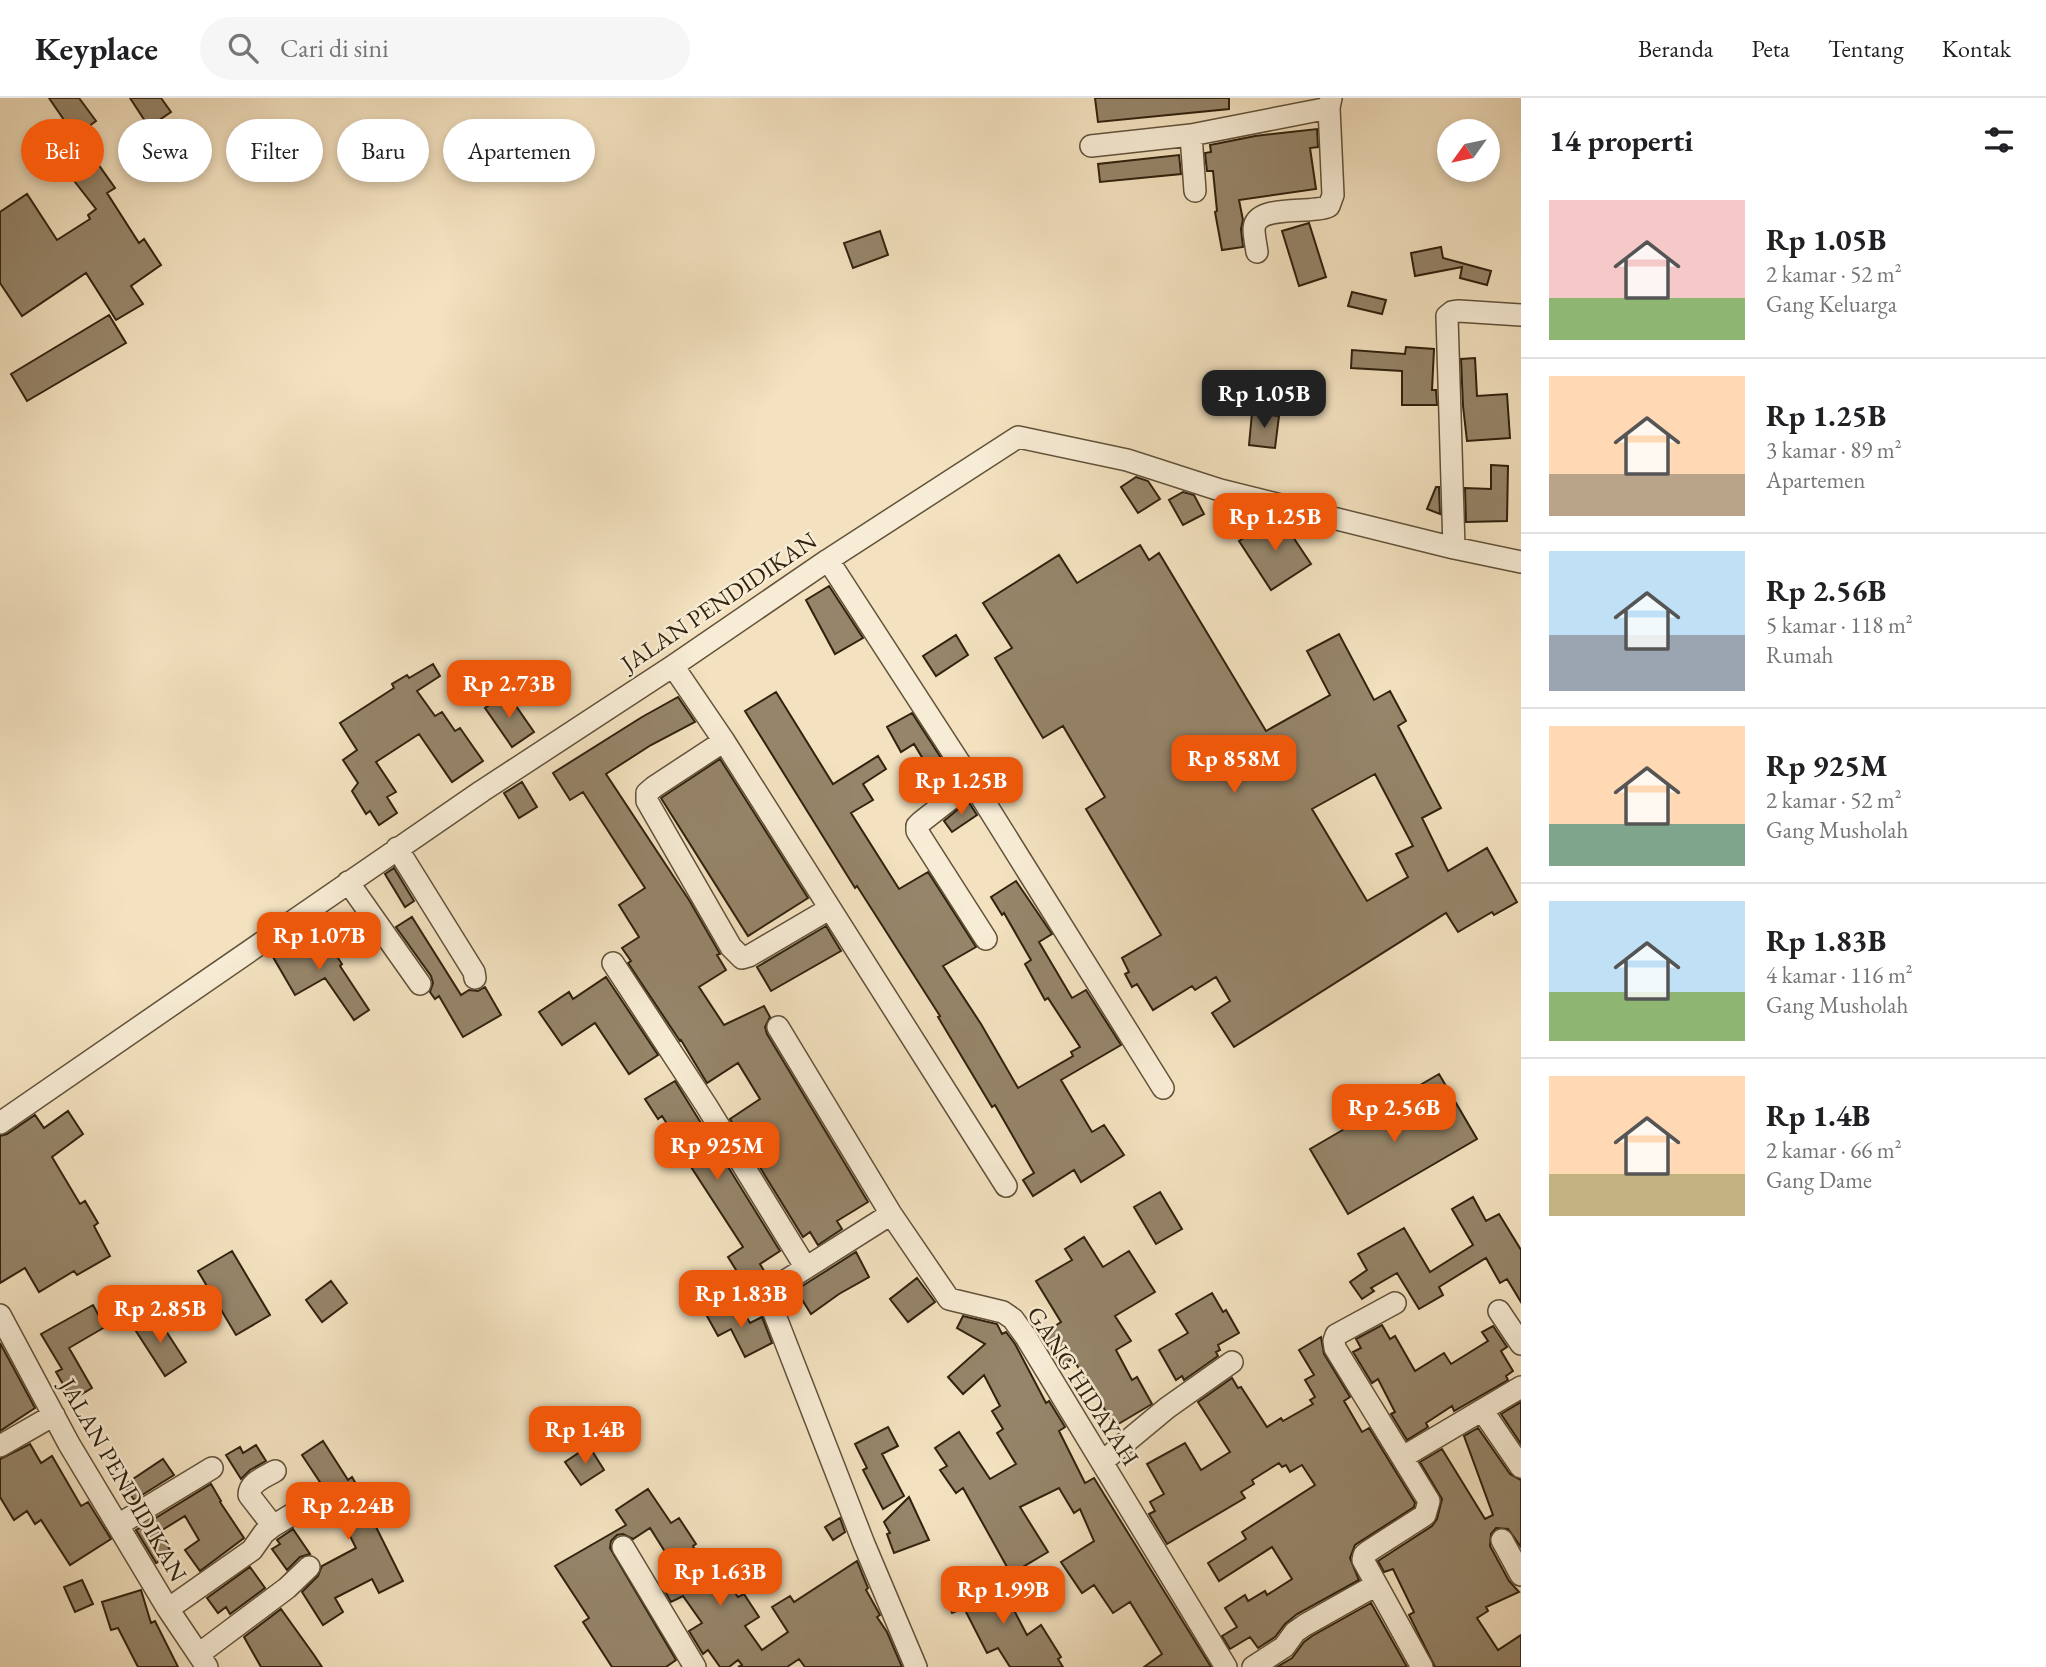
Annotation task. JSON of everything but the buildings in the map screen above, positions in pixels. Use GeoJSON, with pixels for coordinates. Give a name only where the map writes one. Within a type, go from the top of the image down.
{"type":"FeatureCollection","features":[{"type":"Feature","properties":{"kind":"street"},"geometry":{"type":"LineString","coordinates":[[1091,146],[1191,135],[1330,103],[1333,195],[1329,206],[1321,210],[1267,212],[1253,227],[1257,252]]}},
{"type":"Feature","properties":{"kind":"street"},"geometry":{"type":"LineString","coordinates":[[1191,135],[1195,191]]}},
{"type":"Feature","properties":{"kind":"street"},"geometry":{"type":"LineString","coordinates":[[1521,315],[1459,311],[1447,316],[1454,548],[1521,562]]}},
{"type":"Feature","properties":{"kind":"street","name":"JALAN PENDIDIKAN"},"geometry":{"type":"LineString","coordinates":[[0,1123],[397,848],[673,666],[828,559],[1018,437],[1127,460],[1220,490],[1454,548]]}},
{"type":"Feature","properties":{"kind":"street"},"geometry":{"type":"LineString","coordinates":[[828,559],[972,782],[1163,1088]]}},
{"type":"Feature","properties":{"kind":"street"},"geometry":{"type":"LineString","coordinates":[[673,666],[1006,1186]]}},
{"type":"Feature","properties":{"kind":"street"},"geometry":{"type":"LineString","coordinates":[[723,741],[654,787],[647,793],[647,801],[731,947],[742,958],[749,956],[829,909]]}},
{"type":"Feature","properties":{"kind":"street"},"geometry":{"type":"LineString","coordinates":[[972,782],[921,822],[917,831],[986,939]]}},
{"type":"Feature","properties":{"kind":"street"},"geometry":{"type":"LineString","coordinates":[[397,848],[474,972],[475,978]]}},
{"type":"Feature","properties":{"kind":"street"},"geometry":{"type":"LineString","coordinates":[[348,882],[419,984]]}},
{"type":"Feature","properties":{"kind":"street"},"geometry":{"type":"LineString","coordinates":[[613,963],[706,1105],[806,1268]]}},
{"type":"Feature","properties":{"kind":"street","name":"GANG HIDAYAH"},"geometry":{"type":"LineString","coordinates":[[778,1027],[891,1214],[949,1298],[995,1309],[1013,1319],[1226,1667]]}},
{"type":"Feature","properties":{"kind":"street"},"geometry":{"type":"LineString","coordinates":[[742,1304],[782,1283],[891,1214]]}},
{"type":"Feature","properties":{"kind":"street"},"geometry":{"type":"LineString","coordinates":[[782,1283],[773,1297],[774,1310],[864,1544],[916,1667]]}},
{"type":"Feature","properties":{"kind":"street"},"geometry":{"type":"LineString","coordinates":[[1395,1303],[1336,1335],[1334,1340],[1335,1348],[1429,1501],[1425,1515],[1364,1555],[1363,1560],[1422,1667]]}},
{"type":"Feature","properties":{"kind":"street"},"geometry":{"type":"LineString","coordinates":[[1499,1311],[1521,1345]]}},
{"type":"Feature","properties":{"kind":"street","name":"JALAN PENDIDIKAN"},"geometry":{"type":"LineString","coordinates":[[0,1315],[118,1525],[168,1609],[203,1661]]}},
{"type":"Feature","properties":{"kind":"street"},"geometry":{"type":"LineString","coordinates":[[1102,1462],[1167,1408],[1232,1362]]}},
{"type":"Feature","properties":{"kind":"street"},"geometry":{"type":"LineString","coordinates":[[1403,1457],[1521,1387]]}},
{"type":"Feature","properties":{"kind":"street"},"geometry":{"type":"LineString","coordinates":[[1482,1410],[1521,1467]]}},
{"type":"Feature","properties":{"kind":"street"},"geometry":{"type":"LineString","coordinates":[[0,1446],[54,1415]]}},
{"type":"Feature","properties":{"kind":"street"},"geometry":{"type":"LineString","coordinates":[[118,1525],[212,1468]]}},
{"type":"Feature","properties":{"kind":"street"},"geometry":{"type":"LineString","coordinates":[[273,1526],[248,1490],[275,1471]]}},
{"type":"Feature","properties":{"kind":"street"},"geometry":{"type":"LineString","coordinates":[[168,1609],[252,1550],[264,1533],[273,1526],[316,1500]]}},
{"type":"Feature","properties":{"kind":"street"},"geometry":{"type":"LineString","coordinates":[[1502,1540],[1521,1575]]}},
{"type":"Feature","properties":{"kind":"street"},"geometry":{"type":"LineString","coordinates":[[623,1547],[695,1667]]}},
{"type":"Feature","properties":{"kind":"street"},"geometry":{"type":"LineString","coordinates":[[203,1661],[309,1567]]}},
{"type":"Feature","properties":{"kind":"street"},"geometry":{"type":"LineString","coordinates":[[1253,1667],[1284,1647],[1295,1632],[1305,1625],[1376,1585]]}}]}
